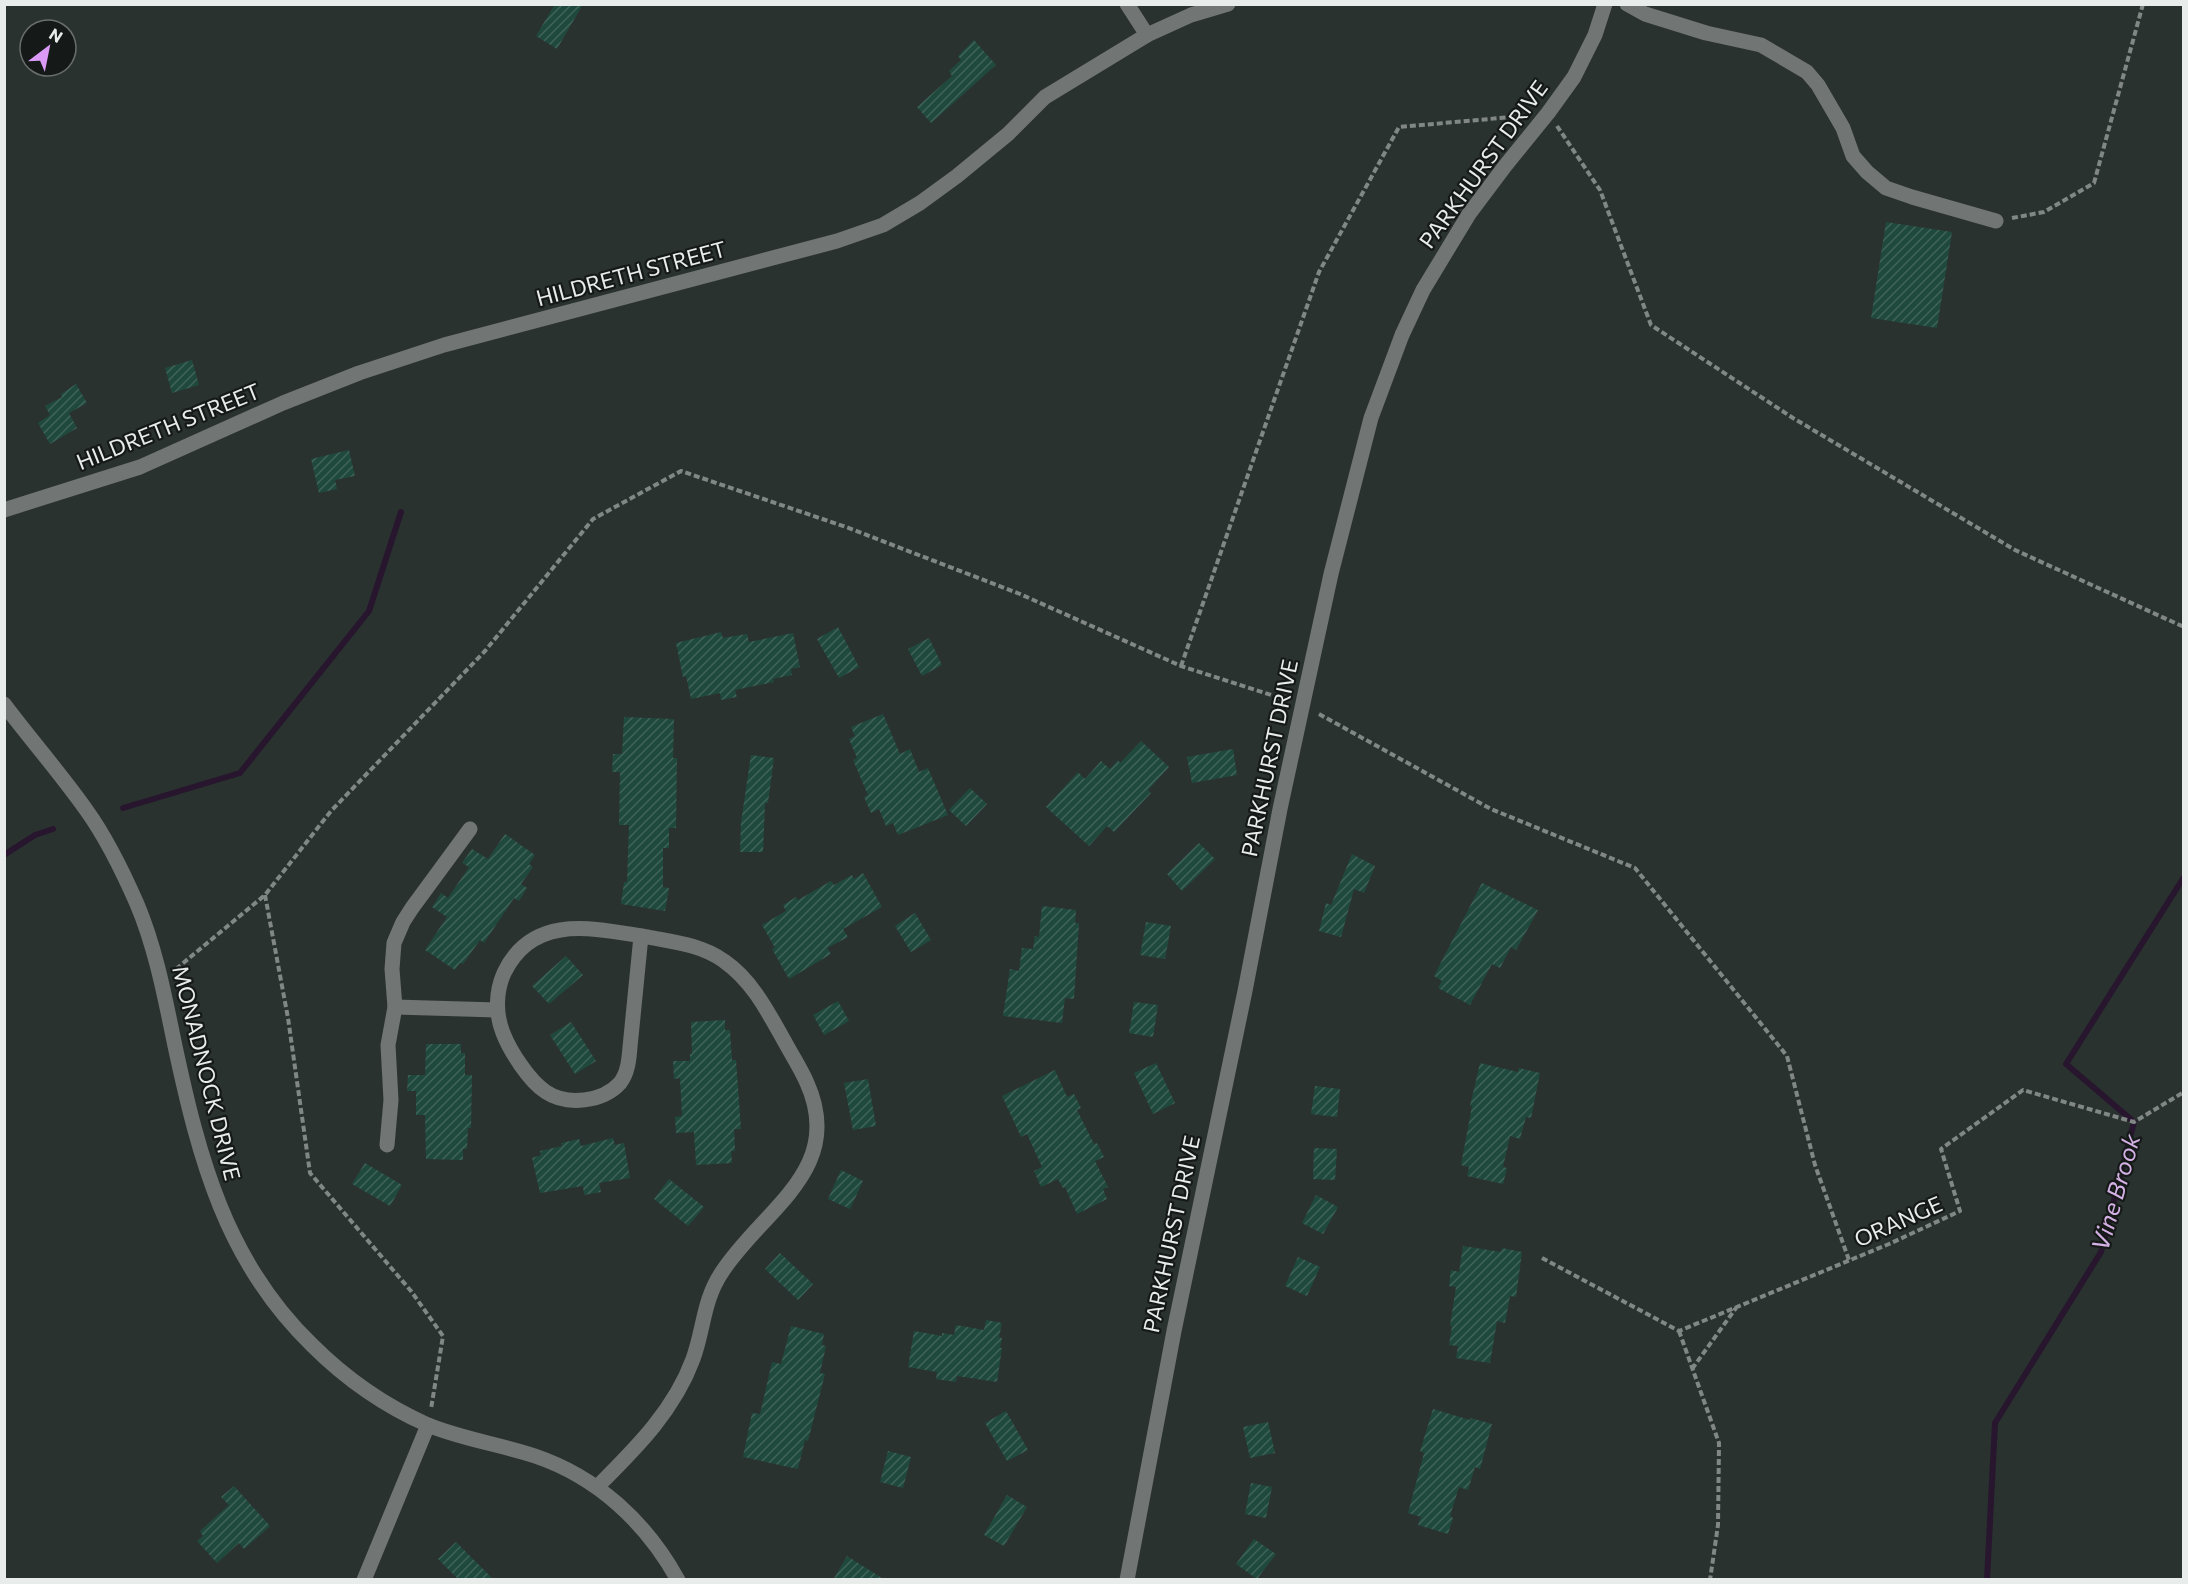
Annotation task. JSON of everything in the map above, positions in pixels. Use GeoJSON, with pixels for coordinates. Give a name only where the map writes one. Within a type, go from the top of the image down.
{"type":"FeatureCollection","features":[{"type":"Feature","properties":{"kind":"street"},"geometry":{"type":"LineString","coordinates":[[1127,4],[1147,35]]}},
{"type":"Feature","properties":{"kind":"street","name":"HILDRETH STREET"},"geometry":{"type":"LineString","coordinates":[[4,510],[140,466],[359,373],[444,345],[837,242],[883,225],[920,203],[957,176],[1008,134],[1045,97],[1147,35],[1191,15],[1228,4]]}},
{"type":"Feature","properties":{"kind":"street","name":"PARKHURST DRIVE"},"geometry":{"type":"LineString","coordinates":[[1126,1580],[1280,809],[1331,574],[1371,418],[1402,335],[1423,291],[1469,214],[1574,77],[1594,35],[1605,4]]}},
{"type":"Feature","properties":{"kind":"street"},"geometry":{"type":"LineString","coordinates":[[1627,4],[1645,14],[1683,26],[1761,45],[1807,72],[1813,78],[1843,128],[1853,156],[1886,188],[1996,221]]}},
{"type":"Feature","properties":{"kind":"street","name":"MONADNOCK DRIVE"},"geometry":{"type":"LineString","coordinates":[[4,704],[82,804],[105,840],[137,905],[161,981],[196,1135],[218,1205],[243,1256],[274,1303],[319,1352],[378,1398],[428,1425],[456,1435],[536,1456],[597,1487],[644,1529],[669,1563],[678,1580]]}},
{"type":"Feature","properties":{"kind":"street"},"geometry":{"type":"LineString","coordinates":[[387,1145],[392,1100],[388,1045],[395,1007],[392,969],[394,943],[403,922],[470,829]]}},
{"type":"Feature","properties":{"kind":"street"},"geometry":{"type":"LineString","coordinates":[[597,1487],[648,1435],[679,1391],[693,1360],[704,1311],[715,1284],[731,1260],[804,1174],[812,1159],[818,1131],[816,1109],[807,1082],[755,991],[740,974],[717,956],[678,942],[641,936],[578,927],[541,936],[522,949],[507,966],[499,987],[497,1010],[507,1042],[531,1079],[553,1097],[573,1101],[593,1098],[620,1084],[629,1060],[641,936]]}},
{"type":"Feature","properties":{"kind":"street"},"geometry":{"type":"LineString","coordinates":[[395,1007],[497,1010]]}},
{"type":"Feature","properties":{"kind":"street"},"geometry":{"type":"LineString","coordinates":[[364,1580],[428,1425]]}},
{"type":"Feature","properties":{"kind":"path"},"geometry":{"type":"LineString","coordinates":[[1996,221],[2044,212],[2094,183],[2144,4]]}},
{"type":"Feature","properties":{"kind":"path"},"geometry":{"type":"LineString","coordinates":[[1181,666],[1319,272],[1399,127],[1548,113],[1600,190],[1652,325],[1793,418],[2015,550],[2184,627]]}},
{"type":"Feature","properties":{"kind":"path"},"geometry":{"type":"LineString","coordinates":[[161,981],[265,895],[331,811],[485,651],[593,519],[681,471],[846,527],[1009,590],[1181,666],[1303,705],[1491,809],[1635,868],[1787,1056],[1815,1165],[1849,1260]]}},
{"type":"Feature","properties":{"kind":"path"},"geometry":{"type":"LineString","coordinates":[[265,895],[288,1018],[310,1173],[411,1291],[443,1336],[428,1425]]}},
{"type":"Feature","properties":{"kind":"path","name":"ORANGE"},"geometry":{"type":"LineString","coordinates":[[1679,1331],[1960,1211],[1941,1149],[2023,1090],[2134,1122],[2184,1092]]}},
{"type":"Feature","properties":{"kind":"path"},"geometry":{"type":"LineString","coordinates":[[1542,1258],[1679,1331],[1719,1443],[1718,1525],[1710,1580]]}},
{"type":"Feature","properties":{"kind":"path"},"geometry":{"type":"LineString","coordinates":[[1692,1369],[1736,1307]]}},
{"type":"Feature","properties":{"kind":"building"},"geometry":{"type":"Polygon","coordinates":[[[555,4],[583,4],[557,49],[536,36],[555,4]]]}},
{"type":"Feature","properties":{"kind":"building"},"geometry":{"type":"Polygon","coordinates":[[[974,40],[996,65],[931,123],[917,107],[952,76],[949,71],[961,60],[958,56],[974,40]]]}},
{"type":"Feature","properties":{"kind":"building"},"geometry":{"type":"Polygon","coordinates":[[[1886,222],[1952,232],[1937,328],[1871,318],[1886,222]]]}},
{"type":"Feature","properties":{"kind":"building"},"geometry":{"type":"Polygon","coordinates":[[[192,360],[199,385],[172,393],[165,368],[192,360]]]}},
{"type":"Feature","properties":{"kind":"building"},"geometry":{"type":"Polygon","coordinates":[[[76,384],[87,403],[69,413],[77,428],[50,444],[38,423],[50,415],[45,406],[62,397],[61,394],[76,384]]]}},
{"type":"Feature","properties":{"kind":"building"},"geometry":{"type":"Polygon","coordinates":[[[349,450],[355,476],[335,480],[337,489],[319,493],[311,459],[349,450]]]}},
{"type":"Feature","properties":{"kind":"building"},"geometry":{"type":"Polygon","coordinates":[[[838,627],[859,667],[839,678],[817,639],[838,627]]]}},
{"type":"Feature","properties":{"kind":"building"},"geometry":{"type":"Polygon","coordinates":[[[721,632],[723,638],[747,634],[749,642],[793,633],[800,667],[791,669],[792,675],[773,679],[774,682],[735,690],[737,697],[721,700],[720,693],[691,699],[686,676],[683,677],[676,643],[721,632]]]}},
{"type":"Feature","properties":{"kind":"building"},"geometry":{"type":"Polygon","coordinates":[[[929,638],[942,665],[922,676],[908,649],[929,638]]]}},
{"type":"Feature","properties":{"kind":"building"},"geometry":{"type":"Polygon","coordinates":[[[883,714],[900,754],[910,749],[919,772],[928,768],[948,815],[898,835],[893,823],[886,826],[879,809],[871,813],[864,797],[868,795],[853,760],[857,758],[849,739],[855,736],[851,727],[883,714]]]}},
{"type":"Feature","properties":{"kind":"building"},"geometry":{"type":"Polygon","coordinates":[[[624,717],[674,719],[673,758],[677,758],[676,828],[669,828],[669,848],[663,848],[663,887],[669,888],[665,911],[621,904],[624,882],[627,882],[629,825],[619,825],[620,772],[612,772],[613,754],[622,754],[624,717]]]}},
{"type":"Feature","properties":{"kind":"building"},"geometry":{"type":"Polygon","coordinates":[[[1141,741],[1169,767],[1148,790],[1151,793],[1114,832],[1107,826],[1089,846],[1046,807],[1078,772],[1085,779],[1101,761],[1110,769],[1118,760],[1120,763],[1141,741]]]}},
{"type":"Feature","properties":{"kind":"building"},"geometry":{"type":"Polygon","coordinates":[[[1233,749],[1237,775],[1192,783],[1187,757],[1233,749]]]}},
{"type":"Feature","properties":{"kind":"building"},"geometry":{"type":"Polygon","coordinates":[[[751,755],[774,758],[768,803],[765,803],[763,852],[740,852],[741,822],[751,755]]]}},
{"type":"Feature","properties":{"kind":"building"},"geometry":{"type":"Polygon","coordinates":[[[970,788],[987,804],[966,826],[949,810],[970,788]]]}},
{"type":"Feature","properties":{"kind":"building"},"geometry":{"type":"Polygon","coordinates":[[[505,834],[535,855],[529,864],[533,867],[521,884],[527,888],[519,901],[514,898],[484,943],[480,940],[463,964],[460,963],[455,970],[425,950],[447,917],[432,907],[441,893],[448,898],[469,867],[462,863],[472,849],[488,859],[505,834]]]}},
{"type":"Feature","properties":{"kind":"building"},"geometry":{"type":"Polygon","coordinates":[[[1199,843],[1215,859],[1182,891],[1167,874],[1199,843]]]}},
{"type":"Feature","properties":{"kind":"building"},"geometry":{"type":"Polygon","coordinates":[[[1352,854],[1375,866],[1364,893],[1354,889],[1341,937],[1319,931],[1326,903],[1331,905],[1352,854]]]}},
{"type":"Feature","properties":{"kind":"building"},"geometry":{"type":"Polygon","coordinates":[[[863,873],[882,907],[843,929],[848,937],[827,948],[831,954],[789,979],[762,925],[786,911],[783,905],[796,897],[798,900],[831,881],[834,885],[852,875],[854,879],[863,873]]]}},
{"type":"Feature","properties":{"kind":"building"},"geometry":{"type":"Polygon","coordinates":[[[1482,883],[1538,910],[1516,950],[1511,947],[1500,968],[1492,964],[1470,1005],[1438,988],[1442,981],[1434,976],[1482,883]]]}},
{"type":"Feature","properties":{"kind":"building"},"geometry":{"type":"Polygon","coordinates":[[[1042,906],[1076,910],[1075,923],[1079,923],[1074,999],[1065,998],[1062,1023],[1003,1016],[1010,969],[1019,971],[1022,948],[1033,949],[1035,936],[1039,937],[1042,906]]]}},
{"type":"Feature","properties":{"kind":"building"},"geometry":{"type":"Polygon","coordinates":[[[915,913],[931,940],[911,952],[895,926],[915,913]]]}},
{"type":"Feature","properties":{"kind":"building"},"geometry":{"type":"Polygon","coordinates":[[[1146,922],[1171,926],[1165,959],[1140,955],[1146,922]]]}},
{"type":"Feature","properties":{"kind":"building"},"geometry":{"type":"Polygon","coordinates":[[[566,956],[583,975],[549,1004],[532,986],[566,956]]]}},
{"type":"Feature","properties":{"kind":"building"},"geometry":{"type":"Polygon","coordinates":[[[838,1001],[849,1021],[824,1035],[813,1015],[838,1001]]]}},
{"type":"Feature","properties":{"kind":"building"},"geometry":{"type":"Polygon","coordinates":[[[1134,1002],[1158,1005],[1153,1037],[1129,1033],[1134,1002]]]}},
{"type":"Feature","properties":{"kind":"building"},"geometry":{"type":"Polygon","coordinates":[[[725,1020],[725,1030],[730,1030],[732,1060],[736,1060],[741,1129],[734,1129],[735,1151],[731,1151],[732,1163],[696,1165],[694,1132],[676,1133],[675,1117],[682,1116],[680,1078],[674,1079],[673,1061],[690,1061],[690,1054],[692,1054],[691,1022],[725,1020]]]}},
{"type":"Feature","properties":{"kind":"building"},"geometry":{"type":"Polygon","coordinates":[[[571,1022],[596,1061],[575,1074],[550,1035],[571,1022]]]}},
{"type":"Feature","properties":{"kind":"building"},"geometry":{"type":"Polygon","coordinates":[[[426,1044],[461,1044],[461,1053],[465,1053],[465,1075],[472,1075],[471,1128],[468,1128],[467,1149],[463,1149],[463,1160],[426,1159],[425,1115],[416,1115],[416,1091],[407,1091],[408,1075],[425,1075],[426,1044]]]}},
{"type":"Feature","properties":{"kind":"building"},"geometry":{"type":"Polygon","coordinates":[[[1156,1063],[1175,1103],[1153,1114],[1134,1073],[1156,1063]]]}},
{"type":"Feature","properties":{"kind":"building"},"geometry":{"type":"Polygon","coordinates":[[[1480,1063],[1518,1072],[1519,1068],[1540,1073],[1531,1118],[1526,1117],[1520,1139],[1510,1136],[1503,1167],[1507,1168],[1503,1184],[1467,1176],[1469,1167],[1461,1165],[1472,1106],[1470,1106],[1480,1063]]]}},
{"type":"Feature","properties":{"kind":"building"},"geometry":{"type":"Polygon","coordinates":[[[1055,1070],[1067,1097],[1074,1094],[1081,1108],[1077,1110],[1094,1144],[1097,1143],[1104,1157],[1095,1161],[1108,1187],[1103,1189],[1107,1199],[1077,1214],[1065,1187],[1063,1188],[1058,1179],[1041,1187],[1034,1171],[1042,1167],[1027,1134],[1021,1137],[1002,1096],[1055,1070]]]}},
{"type":"Feature","properties":{"kind":"building"},"geometry":{"type":"Polygon","coordinates":[[[868,1079],[876,1126],[853,1130],[844,1083],[868,1079]]]}},
{"type":"Feature","properties":{"kind":"building"},"geometry":{"type":"Polygon","coordinates":[[[1315,1086],[1340,1089],[1337,1117],[1311,1114],[1315,1086]]]}},
{"type":"Feature","properties":{"kind":"building"},"geometry":{"type":"Polygon","coordinates":[[[613,1138],[615,1145],[624,1143],[630,1178],[599,1183],[601,1192],[584,1195],[583,1186],[540,1193],[532,1158],[541,1155],[540,1151],[579,1139],[581,1146],[613,1138]]]}},
{"type":"Feature","properties":{"kind":"building"},"geometry":{"type":"Polygon","coordinates":[[[1314,1148],[1337,1149],[1335,1180],[1313,1179],[1314,1148]]]}},
{"type":"Feature","properties":{"kind":"building"},"geometry":{"type":"Polygon","coordinates":[[[365,1163],[402,1185],[390,1206],[352,1184],[365,1163]]]}},
{"type":"Feature","properties":{"kind":"building"},"geometry":{"type":"Polygon","coordinates":[[[841,1170],[863,1181],[850,1209],[828,1199],[841,1170]]]}},
{"type":"Feature","properties":{"kind":"building"},"geometry":{"type":"Polygon","coordinates":[[[669,1179],[704,1207],[688,1226],[654,1199],[669,1179]]]}},
{"type":"Feature","properties":{"kind":"building"},"geometry":{"type":"Polygon","coordinates":[[[1316,1195],[1338,1207],[1323,1234],[1302,1223],[1316,1195]]]}},
{"type":"Feature","properties":{"kind":"building"},"geometry":{"type":"Polygon","coordinates":[[[1463,1246],[1501,1252],[1502,1248],[1522,1252],[1516,1297],[1510,1296],[1505,1323],[1497,1321],[1490,1363],[1456,1358],[1458,1346],[1449,1345],[1456,1287],[1449,1286],[1451,1270],[1459,1272],[1463,1246]]]}},
{"type":"Feature","properties":{"kind":"building"},"geometry":{"type":"Polygon","coordinates":[[[780,1253],[813,1284],[798,1300],[765,1269],[780,1253]]]}},
{"type":"Feature","properties":{"kind":"building"},"geometry":{"type":"Polygon","coordinates":[[[1298,1257],[1320,1267],[1307,1296],[1285,1286],[1298,1257]]]}},
{"type":"Feature","properties":{"kind":"building"},"geometry":{"type":"Polygon","coordinates":[[[986,1320],[1002,1323],[999,1337],[1002,1338],[1000,1348],[1002,1348],[997,1382],[957,1376],[956,1382],[936,1379],[937,1372],[908,1367],[914,1331],[942,1336],[942,1333],[954,1335],[956,1325],[984,1330],[986,1320]]]}},
{"type":"Feature","properties":{"kind":"building"},"geometry":{"type":"Polygon","coordinates":[[[791,1326],[824,1334],[822,1345],[826,1346],[820,1373],[825,1374],[808,1441],[805,1440],[798,1469],[743,1457],[752,1413],[760,1414],[772,1362],[781,1364],[791,1326]]]}},
{"type":"Feature","properties":{"kind":"building"},"geometry":{"type":"Polygon","coordinates":[[[1433,1409],[1492,1424],[1480,1469],[1475,1467],[1468,1490],[1459,1487],[1450,1516],[1453,1518],[1448,1534],[1418,1525],[1421,1517],[1408,1513],[1424,1453],[1420,1451],[1433,1409]]]}},
{"type":"Feature","properties":{"kind":"building"},"geometry":{"type":"Polygon","coordinates":[[[1006,1411],[1028,1450],[1007,1461],[985,1423],[1006,1411]]]}},
{"type":"Feature","properties":{"kind":"building"},"geometry":{"type":"Polygon","coordinates":[[[1268,1422],[1275,1453],[1250,1458],[1243,1427],[1268,1422]]]}},
{"type":"Feature","properties":{"kind":"building"},"geometry":{"type":"Polygon","coordinates":[[[888,1451],[911,1457],[903,1488],[880,1482],[888,1451]]]}},
{"type":"Feature","properties":{"kind":"building"},"geometry":{"type":"Polygon","coordinates":[[[1251,1483],[1272,1487],[1266,1518],[1245,1514],[1251,1483]]]}},
{"type":"Feature","properties":{"kind":"building"},"geometry":{"type":"Polygon","coordinates":[[[234,1486],[270,1526],[244,1549],[239,1543],[217,1563],[197,1541],[203,1536],[200,1531],[229,1505],[221,1497],[234,1486]]]}},
{"type":"Feature","properties":{"kind":"building"},"geometry":{"type":"Polygon","coordinates":[[[1007,1495],[1027,1507],[1004,1546],[984,1535],[1007,1495]]]}},
{"type":"Feature","properties":{"kind":"building"},"geometry":{"type":"Polygon","coordinates":[[[1254,1539],[1276,1554],[1257,1579],[1236,1564],[1254,1539]]]}},
{"type":"Feature","properties":{"kind":"building"},"geometry":{"type":"Polygon","coordinates":[[[456,1542],[494,1580],[459,1580],[438,1559],[456,1542]]]}},
{"type":"Feature","properties":{"kind":"building"},"geometry":{"type":"Polygon","coordinates":[[[847,1556],[885,1580],[833,1580],[847,1556]]]}},
{"type":"Feature","properties":{"kind":"waterway"},"geometry":{"type":"LineString","coordinates":[[123,808],[240,773],[369,611],[401,512]]}},
{"type":"Feature","properties":{"kind":"waterway"},"geometry":{"type":"LineString","coordinates":[[4,855],[35,835],[53,829]]}},
{"type":"Feature","properties":{"kind":"waterway","name":"Vine Brook"},"geometry":{"type":"LineString","coordinates":[[1987,1580],[1995,1423],[2101,1252],[2134,1122],[2066,1064],[2184,877]]}}]}
